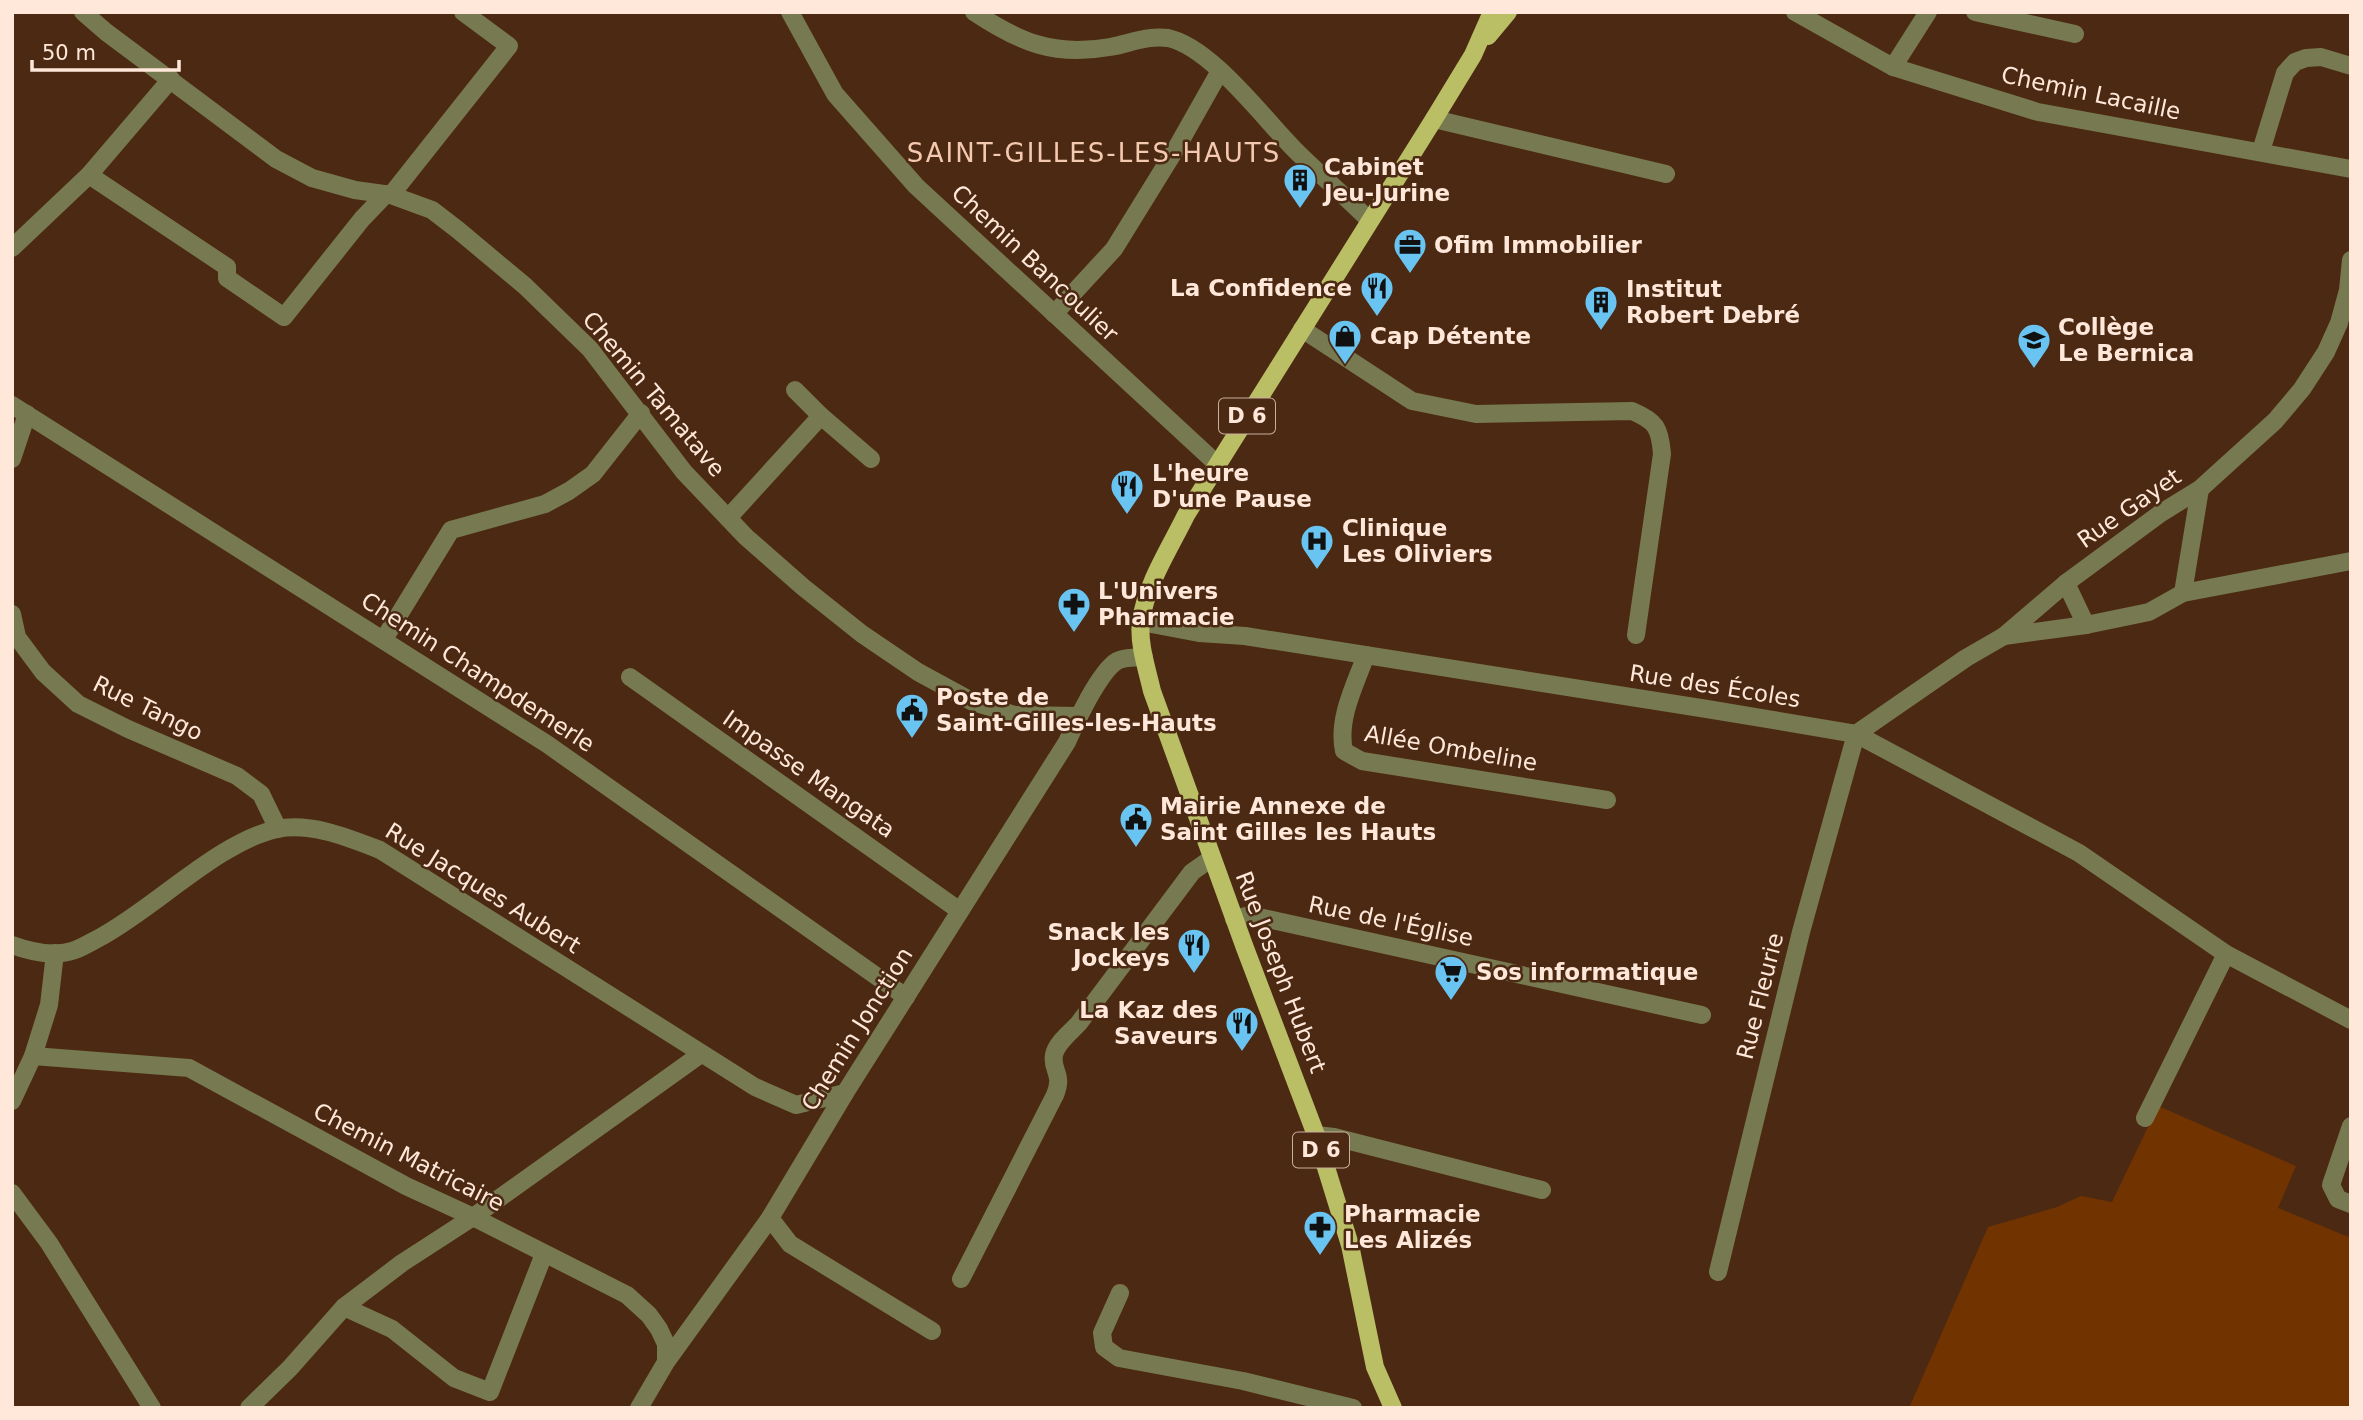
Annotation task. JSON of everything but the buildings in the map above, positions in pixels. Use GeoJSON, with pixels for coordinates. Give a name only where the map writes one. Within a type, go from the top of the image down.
{"type":"FeatureCollection","features":[{"type":"Feature","properties":{"kind":"main road","name":"Rue Joseph Hubert"},"geometry":{"type":"LineString","coordinates":[[1473,55],[1492,12]]}},
{"type":"Feature","properties":{"kind":"main road","name":"Rue Joseph Hubert"},"geometry":{"type":"LineString","coordinates":[[1393,1408],[1375,1367],[1350,1245],[1316,1135],[1152,691],[1144,657],[1141,622],[1157,572],[1186,515],[1473,55],[1507,12]]}},
{"type":"Feature","properties":{"kind":"street","name":"Chemin Tamatave"},"geometry":{"type":"LineString","coordinates":[[83,12],[276,159],[312,178],[355,190],[388,195],[432,210],[526,286],[590,349],[684,472],[728,518],[803,587],[862,634],[918,672],[973,702],[1015,715],[1079,716]]}},
{"type":"Feature","properties":{"kind":"street"},"geometry":{"type":"LineString","coordinates":[[89,174],[227,267],[227,278],[284,317],[362,219],[388,195],[509,46],[463,12]]}},
{"type":"Feature","properties":{"kind":"street","name":"Chemin Bancoulier"},"geometry":{"type":"LineString","coordinates":[[790,12],[835,94],[916,186],[1217,464]]}},
{"type":"Feature","properties":{"kind":"street"},"geometry":{"type":"LineString","coordinates":[[974,12],[1015,38],[1037,47],[1070,51],[1107,48],[1150,38],[1168,38],[1194,48],[1369,220]]}},
{"type":"Feature","properties":{"kind":"street","name":"Chemin Lacaille"},"geometry":{"type":"LineString","coordinates":[[1795,12],[1893,66],[2038,112],[2351,169]]}},
{"type":"Feature","properties":{"kind":"street"},"geometry":{"type":"LineString","coordinates":[[1893,66],[1928,12]]}},
{"type":"Feature","properties":{"kind":"street"},"geometry":{"type":"LineString","coordinates":[[1975,12],[2075,34]]}},
{"type":"Feature","properties":{"kind":"street"},"geometry":{"type":"LineString","coordinates":[[2261,151],[2285,73],[2295,62],[2320,57],[2351,66]]}},
{"type":"Feature","properties":{"kind":"street"},"geometry":{"type":"LineString","coordinates":[[1054,314],[1114,249],[1220,71]]}},
{"type":"Feature","properties":{"kind":"street"},"geometry":{"type":"LineString","coordinates":[[12,248],[89,174],[171,79]]}},
{"type":"Feature","properties":{"kind":"street"},"geometry":{"type":"LineString","coordinates":[[1434,119],[1666,174]]}},
{"type":"Feature","properties":{"kind":"street","name":"Rue Gayet"},"geometry":{"type":"LineString","coordinates":[[1856,734],[2004,636],[2066,583],[2161,513],[2200,489],[2275,422],[2302,389],[2326,352],[2339,323],[2348,290],[2351,260]]}},
{"type":"Feature","properties":{"kind":"street"},"geometry":{"type":"LineString","coordinates":[[1301,329],[1412,401],[1476,414],[1632,411],[1648,418],[1660,432],[1662,454],[1636,635]]}},
{"type":"Feature","properties":{"kind":"street"},"geometry":{"type":"LineString","coordinates":[[795,390],[871,458]]}},
{"type":"Feature","properties":{"kind":"street"},"geometry":{"type":"LineString","coordinates":[[12,459],[20,409]]}},
{"type":"Feature","properties":{"kind":"street","name":"Chemin Champdemerle"},"geometry":{"type":"LineString","coordinates":[[20,409],[547,744],[906,997]]}},
{"type":"Feature","properties":{"kind":"street"},"geometry":{"type":"LineString","coordinates":[[384,639],[451,530],[545,504],[569,491],[593,474],[641,413]]}},
{"type":"Feature","properties":{"kind":"street"},"geometry":{"type":"LineString","coordinates":[[728,518],[821,416]]}},
{"type":"Feature","properties":{"kind":"street"},"geometry":{"type":"LineString","coordinates":[[2183,593],[2200,489]]}},
{"type":"Feature","properties":{"kind":"street"},"geometry":{"type":"LineString","coordinates":[[2004,636],[2086,625],[2149,612],[2183,593],[2351,561]]}},
{"type":"Feature","properties":{"kind":"street"},"geometry":{"type":"LineString","coordinates":[[2066,583],[2086,625]]}},
{"type":"Feature","properties":{"kind":"street","name":"Rue Tango"},"geometry":{"type":"LineString","coordinates":[[12,614],[15,637],[43,671],[78,704],[128,729],[237,776],[261,794],[278,829]]}},
{"type":"Feature","properties":{"kind":"street","name":"Rue des Écoles"},"geometry":{"type":"LineString","coordinates":[[1141,622],[1199,633],[1245,636],[1856,734],[2079,853],[2226,954],[2351,1020]]}},
{"type":"Feature","properties":{"kind":"street","name":"Allée Ombeline"},"geometry":{"type":"LineString","coordinates":[[1366,655],[1342,724],[1344,751],[1362,761],[1608,800]]}},
{"type":"Feature","properties":{"kind":"street"},"geometry":{"type":"LineString","coordinates":[[1079,716],[1111,665],[1120,659],[1144,657]]}},
{"type":"Feature","properties":{"kind":"street","name":"Impasse Mangata"},"geometry":{"type":"LineString","coordinates":[[629,677],[960,911]]}},
{"type":"Feature","properties":{"kind":"street","name":"Chemin Jonction"},"geometry":{"type":"LineString","coordinates":[[666,1362],[770,1218],[845,1093],[1067,742],[1079,716]]}},
{"type":"Feature","properties":{"kind":"street","name":"Rue Fleurie"},"geometry":{"type":"LineString","coordinates":[[1718,1272],[1801,932],[1856,734]]}},
{"type":"Feature","properties":{"kind":"street","name":"Rue Jacques Aubert"},"geometry":{"type":"LineString","coordinates":[[12,945],[29,952],[74,951],[119,927],[218,857],[249,839],[278,829],[340,834],[380,850],[755,1087],[796,1105],[845,1093]]}},
{"type":"Feature","properties":{"kind":"street"},"geometry":{"type":"LineString","coordinates":[[961,1279],[1055,1095],[1060,1082],[1054,1055],[1058,1046],[1079,1023],[1192,872],[1212,858]]}},
{"type":"Feature","properties":{"kind":"street","name":"Rue de l'Église"},"geometry":{"type":"LineString","coordinates":[[1234,919],[1250,915],[1702,1015]]}},
{"type":"Feature","properties":{"kind":"street"},"geometry":{"type":"LineString","coordinates":[[12,1101],[33,1056],[49,1005],[55,953]]}},
{"type":"Feature","properties":{"kind":"street"},"geometry":{"type":"LineString","coordinates":[[2145,1118],[2226,954]]}},
{"type":"Feature","properties":{"kind":"street"},"geometry":{"type":"LineString","coordinates":[[249,1408],[290,1368],[344,1307],[402,1263],[473,1217],[701,1054]]}},
{"type":"Feature","properties":{"kind":"street","name":"Chemin Matricaire"},"geometry":{"type":"LineString","coordinates":[[33,1056],[189,1068],[406,1186],[627,1295],[649,1315],[659,1329],[666,1345],[666,1362]]}},
{"type":"Feature","properties":{"kind":"street"},"geometry":{"type":"LineString","coordinates":[[2351,1126],[2331,1185],[2337,1199],[2351,1204]]}},
{"type":"Feature","properties":{"kind":"street"},"geometry":{"type":"LineString","coordinates":[[1316,1135],[1334,1137],[1542,1190]]}},
{"type":"Feature","properties":{"kind":"street"},"geometry":{"type":"LineString","coordinates":[[12,1193],[49,1243],[152,1408]]}},
{"type":"Feature","properties":{"kind":"street"},"geometry":{"type":"LineString","coordinates":[[770,1218],[790,1244],[932,1331]]}},
{"type":"Feature","properties":{"kind":"street"},"geometry":{"type":"LineString","coordinates":[[344,1307],[392,1329],[454,1378],[490,1392],[544,1254]]}},
{"type":"Feature","properties":{"kind":"street"},"geometry":{"type":"LineString","coordinates":[[1120,1293],[1102,1333],[1104,1347],[1119,1358],[1243,1381],[1353,1408]]}},
{"type":"Feature","properties":{"kind":"street"},"geometry":{"type":"LineString","coordinates":[[639,1408],[666,1362]]}},
{"type":"Feature","properties":{"kind":"shaded area"},"geometry":{"type":"Polygon","coordinates":[[[2158,1106],[2296,1166],[2278,1208],[2351,1238],[2351,1408],[1909,1408],[1988,1227],[2057,1207],[2081,1196],[2112,1202],[2158,1106]]]}},
{"type":"Feature","properties":{"kind":"place","name":"Cabinet Jeu-Jurine"},"geometry":{"type":"Point","coordinates":[1300,210]}},
{"type":"Feature","properties":{"kind":"place","name":"Ofim Immobilier"},"geometry":{"type":"Point","coordinates":[1410,275]}},
{"type":"Feature","properties":{"kind":"place","name":"La Confidence"},"geometry":{"type":"Point","coordinates":[1377,318]}},
{"type":"Feature","properties":{"kind":"place","name":"Institut Robert Debré"},"geometry":{"type":"Point","coordinates":[1601,332]}},
{"type":"Feature","properties":{"kind":"place","name":"Cap Détente"},"geometry":{"type":"Point","coordinates":[1345,366]}},
{"type":"Feature","properties":{"kind":"place","name":"Collège Le Bernica"},"geometry":{"type":"Point","coordinates":[2034,370]}},
{"type":"Feature","properties":{"kind":"place","name":"L'heure D'une Pause"},"geometry":{"type":"Point","coordinates":[1127,516]}},
{"type":"Feature","properties":{"kind":"place","name":"Clinique Les Oliviers"},"geometry":{"type":"Point","coordinates":[1317,571]}},
{"type":"Feature","properties":{"kind":"place","name":"L'Univers Pharmacie"},"geometry":{"type":"Point","coordinates":[1074,634]}},
{"type":"Feature","properties":{"kind":"place","name":"Poste de Saint-Gilles-les-Hauts"},"geometry":{"type":"Point","coordinates":[912,740]}},
{"type":"Feature","properties":{"kind":"place","name":"Mairie Annexe de Saint Gilles les Hauts"},"geometry":{"type":"Point","coordinates":[1136,849]}},
{"type":"Feature","properties":{"kind":"place","name":"Snack les Jockeys"},"geometry":{"type":"Point","coordinates":[1194,975]}},
{"type":"Feature","properties":{"kind":"place","name":"Sos informatique"},"geometry":{"type":"Point","coordinates":[1451,1002]}},
{"type":"Feature","properties":{"kind":"place","name":"La Kaz des Saveurs"},"geometry":{"type":"Point","coordinates":[1242,1053]}},
{"type":"Feature","properties":{"kind":"place","name":"Pharmacie Les Alizés"},"geometry":{"type":"Point","coordinates":[1320,1257]}},
{"type":"Feature","properties":{"kind":"district","name":"SAINT-GILLES-LES-HAUTS"},"geometry":{"type":"Point","coordinates":[1094,153]}}]}
